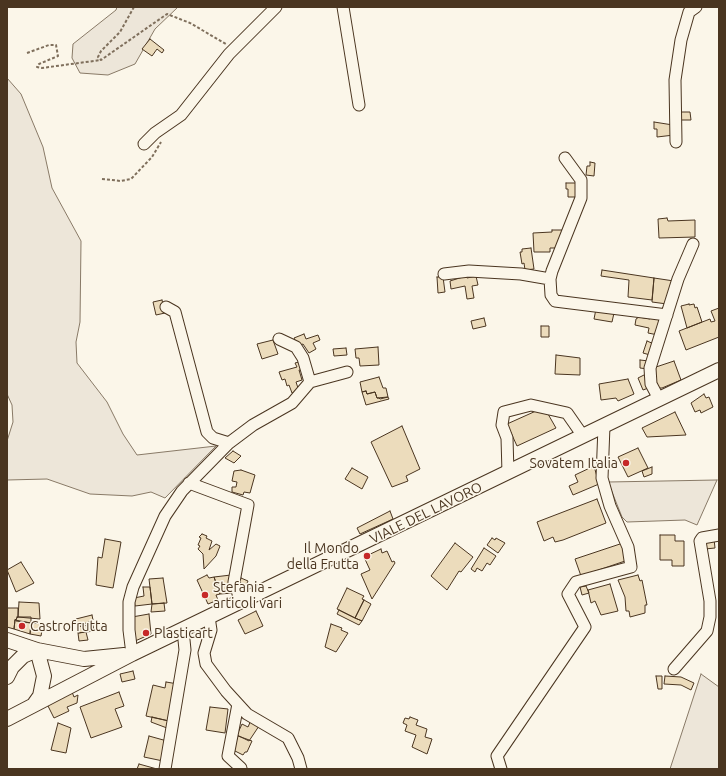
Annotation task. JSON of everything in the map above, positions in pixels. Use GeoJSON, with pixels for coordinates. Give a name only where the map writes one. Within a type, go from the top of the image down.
{"type":"FeatureCollection","features":[{"type":"Feature","properties":{"kind":"main road","name":"VIALE DEL LAVORO"},"geometry":{"type":"LineString","coordinates":[[9,714],[36,703],[132,654],[719,370]]}},
{"type":"Feature","properties":{"kind":"main road"},"geometry":{"type":"LineString","coordinates":[[7,640],[36,650],[84,659],[132,654]]}},
{"type":"Feature","properties":{"kind":"main road"},"geometry":{"type":"LineString","coordinates":[[7,677],[12,667],[23,656],[36,650]]}},
{"type":"Feature","properties":{"kind":"main road"},"geometry":{"type":"LineString","coordinates":[[36,650],[44,676],[40,696],[36,703]]}},
{"type":"Feature","properties":{"kind":"street"},"geometry":{"type":"LineString","coordinates":[[144,144],[155,133],[181,115],[234,49],[276,7]]}},
{"type":"Feature","properties":{"kind":"street"},"geometry":{"type":"LineString","coordinates":[[343,7],[359,105]]}},
{"type":"Feature","properties":{"kind":"street"},"geometry":{"type":"LineString","coordinates":[[676,142],[675,80],[681,40],[689,12],[696,7]]}},
{"type":"Feature","properties":{"kind":"street"},"geometry":{"type":"LineString","coordinates":[[565,158],[581,180],[581,198],[550,279],[551,295],[555,301],[667,315]]}},
{"type":"Feature","properties":{"kind":"street"},"geometry":{"type":"LineString","coordinates":[[659,399],[651,384],[650,368],[678,279],[693,244]]}},
{"type":"Feature","properties":{"kind":"street"},"geometry":{"type":"LineString","coordinates":[[444,274],[469,271],[521,274],[550,279]]}},
{"type":"Feature","properties":{"kind":"street"},"geometry":{"type":"LineString","coordinates":[[166,307],[176,312],[207,432],[213,438],[229,443]]}},
{"type":"Feature","properties":{"kind":"street"},"geometry":{"type":"LineString","coordinates":[[279,339],[296,347],[303,358],[310,382]]}},
{"type":"Feature","properties":{"kind":"street"},"geometry":{"type":"LineString","coordinates":[[132,654],[129,630],[129,602],[133,587],[165,516],[182,491],[229,443],[254,425],[292,403],[310,382],[347,372]]}},
{"type":"Feature","properties":{"kind":"street"},"geometry":{"type":"LineString","coordinates":[[508,473],[507,438],[502,425],[504,412],[531,405],[567,413],[583,436]]}},
{"type":"Feature","properties":{"kind":"street"},"geometry":{"type":"LineString","coordinates":[[501,769],[497,756],[585,627],[568,594],[576,582],[631,567],[628,547],[610,506],[602,478],[604,426]]}},
{"type":"Feature","properties":{"kind":"street"},"geometry":{"type":"LineString","coordinates":[[189,483],[248,505],[234,582],[241,602]]}},
{"type":"Feature","properties":{"kind":"street"},"geometry":{"type":"LineString","coordinates":[[674,669],[707,631],[710,617],[710,601],[700,541],[702,538],[719,536]]}},
{"type":"Feature","properties":{"kind":"street"},"geometry":{"type":"LineString","coordinates":[[209,618],[211,630],[204,653],[206,664],[226,691],[247,714],[288,738],[298,758],[301,769]]}},
{"type":"Feature","properties":{"kind":"street"},"geometry":{"type":"LineString","coordinates":[[165,769],[185,650],[183,630]]}},
{"type":"Feature","properties":{"kind":"street"},"geometry":{"type":"LineString","coordinates":[[238,704],[228,756],[241,768]]}},
{"type":"Feature","properties":{"kind":"path"},"geometry":{"type":"LineString","coordinates":[[101,60],[98,57],[101,51],[120,32],[134,7]]}},
{"type":"Feature","properties":{"kind":"path"},"geometry":{"type":"LineString","coordinates":[[26,53],[49,45],[56,46],[58,56],[45,60],[37,67],[42,68],[101,60],[167,14],[190,23],[234,49]]}},
{"type":"Feature","properties":{"kind":"path"},"geometry":{"type":"LineString","coordinates":[[102,179],[121,181],[131,180],[152,156],[164,138]]}},
{"type":"Feature","properties":{"kind":"shaded area"},"geometry":{"type":"Polygon","coordinates":[[[117,7],[178,7],[155,29],[135,64],[108,75],[80,73],[72,58],[73,44],[116,10],[117,7]]]}},
{"type":"Feature","properties":{"kind":"shaded area"},"geometry":{"type":"Polygon","coordinates":[[[7,78],[21,94],[43,147],[52,188],[81,241],[80,322],[76,342],[77,363],[107,402],[123,434],[137,455],[216,446],[165,498],[151,492],[132,496],[90,494],[47,479],[7,480],[7,441],[13,422],[12,405],[7,394],[7,78]]]}},
{"type":"Feature","properties":{"kind":"shaded area"},"geometry":{"type":"Polygon","coordinates":[[[717,480],[697,525],[685,520],[627,522],[622,517],[608,482],[717,480]]]}},
{"type":"Feature","properties":{"kind":"shaded area"},"geometry":{"type":"Polygon","coordinates":[[[701,674],[719,687],[719,769],[670,769],[701,674]]]}},
{"type":"Feature","properties":{"kind":"building"},"geometry":{"type":"Polygon","coordinates":[[[150,39],[164,50],[162,53],[157,49],[152,56],[142,49],[150,39]]]}},
{"type":"Feature","properties":{"kind":"building"},"geometry":{"type":"Polygon","coordinates":[[[679,112],[690,112],[691,120],[679,120],[679,112]]]}},
{"type":"Feature","properties":{"kind":"building"},"geometry":{"type":"Polygon","coordinates":[[[654,122],[673,125],[674,135],[657,137],[657,129],[654,129],[654,122]]]}},
{"type":"Feature","properties":{"kind":"building"},"geometry":{"type":"Polygon","coordinates":[[[590,162],[595,163],[594,176],[586,175],[587,166],[590,166],[590,162]]]}},
{"type":"Feature","properties":{"kind":"building"},"geometry":{"type":"Polygon","coordinates":[[[566,183],[577,183],[579,197],[568,197],[566,183]]]}},
{"type":"Feature","properties":{"kind":"building"},"geometry":{"type":"Polygon","coordinates":[[[667,218],[668,221],[695,220],[695,237],[659,238],[658,219],[667,218]]]}},
{"type":"Feature","properties":{"kind":"building"},"geometry":{"type":"Polygon","coordinates":[[[552,230],[565,230],[556,248],[550,248],[550,252],[534,252],[533,233],[552,232],[552,230]]]}},
{"type":"Feature","properties":{"kind":"building"},"geometry":{"type":"Polygon","coordinates":[[[531,248],[534,269],[525,270],[524,263],[522,264],[520,252],[522,252],[522,249],[531,248]]]}},
{"type":"Feature","properties":{"kind":"building"},"geometry":{"type":"Polygon","coordinates":[[[602,270],[654,278],[652,300],[628,297],[629,280],[601,276],[602,270]]]}},
{"type":"Feature","properties":{"kind":"building"},"geometry":{"type":"Polygon","coordinates":[[[466,276],[467,278],[476,276],[478,285],[472,286],[474,298],[467,299],[465,286],[451,289],[450,281],[466,276]]]}},
{"type":"Feature","properties":{"kind":"building"},"geometry":{"type":"Polygon","coordinates":[[[437,277],[443,277],[445,292],[438,293],[437,277]]]}},
{"type":"Feature","properties":{"kind":"building"},"geometry":{"type":"Polygon","coordinates":[[[654,278],[674,281],[667,304],[652,302],[654,278]]]}},
{"type":"Feature","properties":{"kind":"building"},"geometry":{"type":"Polygon","coordinates":[[[162,300],[165,313],[156,315],[153,302],[162,300]]]}},
{"type":"Feature","properties":{"kind":"building"},"geometry":{"type":"Polygon","coordinates":[[[694,304],[695,308],[697,307],[702,322],[687,328],[681,306],[694,304]]]}},
{"type":"Feature","properties":{"kind":"building"},"geometry":{"type":"Polygon","coordinates":[[[719,308],[719,337],[686,350],[679,331],[710,319],[711,322],[715,321],[711,311],[719,308]]]}},
{"type":"Feature","properties":{"kind":"building"},"geometry":{"type":"Polygon","coordinates":[[[596,309],[614,313],[612,322],[594,319],[596,309]]]}},
{"type":"Feature","properties":{"kind":"building"},"geometry":{"type":"Polygon","coordinates":[[[651,315],[661,317],[658,335],[648,333],[649,328],[635,325],[636,319],[639,317],[650,319],[651,315]]]}},
{"type":"Feature","properties":{"kind":"building"},"geometry":{"type":"Polygon","coordinates":[[[484,318],[486,326],[473,329],[471,321],[484,318]]]}},
{"type":"Feature","properties":{"kind":"building"},"geometry":{"type":"Polygon","coordinates":[[[541,326],[549,326],[549,337],[541,337],[541,326]]]}},
{"type":"Feature","properties":{"kind":"building"},"geometry":{"type":"Polygon","coordinates":[[[304,334],[306,339],[318,335],[320,340],[313,343],[316,349],[309,353],[303,344],[298,346],[294,338],[304,334]]]}},
{"type":"Feature","properties":{"kind":"building"},"geometry":{"type":"Polygon","coordinates":[[[273,340],[278,354],[262,359],[257,344],[273,340]]]}},
{"type":"Feature","properties":{"kind":"building"},"geometry":{"type":"Polygon","coordinates":[[[647,341],[654,344],[650,355],[643,353],[647,341]]]}},
{"type":"Feature","properties":{"kind":"building"},"geometry":{"type":"Polygon","coordinates":[[[378,347],[379,365],[360,366],[359,358],[356,358],[355,349],[378,347]]]}},
{"type":"Feature","properties":{"kind":"building"},"geometry":{"type":"Polygon","coordinates":[[[346,348],[347,355],[334,356],[333,349],[346,348]]]}},
{"type":"Feature","properties":{"kind":"building"},"geometry":{"type":"Polygon","coordinates":[[[556,355],[580,358],[580,375],[555,374],[556,355]]]}},
{"type":"Feature","properties":{"kind":"building"},"geometry":{"type":"Polygon","coordinates":[[[640,360],[649,361],[648,369],[640,368],[640,360]]]}},
{"type":"Feature","properties":{"kind":"building"},"geometry":{"type":"Polygon","coordinates":[[[674,361],[681,380],[662,388],[658,388],[653,368],[674,361]]]}},
{"type":"Feature","properties":{"kind":"building"},"geometry":{"type":"Polygon","coordinates":[[[299,362],[302,370],[299,370],[302,380],[296,382],[299,391],[292,393],[289,385],[287,386],[285,379],[282,380],[279,372],[297,367],[295,363],[299,362]]]}},
{"type":"Feature","properties":{"kind":"building"},"geometry":{"type":"Polygon","coordinates":[[[646,374],[651,387],[643,390],[638,378],[646,374]]]}},
{"type":"Feature","properties":{"kind":"building"},"geometry":{"type":"Polygon","coordinates":[[[379,377],[383,388],[386,388],[388,397],[380,399],[377,398],[375,392],[367,394],[366,391],[362,392],[360,382],[379,377]]]}},
{"type":"Feature","properties":{"kind":"building"},"geometry":{"type":"Polygon","coordinates":[[[628,379],[634,394],[618,401],[616,398],[601,400],[599,384],[628,379]]]}},
{"type":"Feature","properties":{"kind":"building"},"geometry":{"type":"Polygon","coordinates":[[[366,391],[367,394],[375,392],[377,398],[388,397],[389,399],[366,405],[362,392],[366,391]]]}},
{"type":"Feature","properties":{"kind":"building"},"geometry":{"type":"Polygon","coordinates":[[[704,394],[706,398],[709,397],[713,407],[701,413],[700,410],[695,412],[691,403],[704,394]]]}},
{"type":"Feature","properties":{"kind":"building"},"geometry":{"type":"Polygon","coordinates":[[[536,411],[548,414],[556,428],[517,446],[507,424],[536,411]]]}},
{"type":"Feature","properties":{"kind":"building"},"geometry":{"type":"Polygon","coordinates":[[[675,412],[686,435],[647,437],[642,428],[675,412]]]}},
{"type":"Feature","properties":{"kind":"building"},"geometry":{"type":"Polygon","coordinates":[[[402,426],[420,469],[406,476],[408,481],[392,487],[371,442],[402,426]]]}},
{"type":"Feature","properties":{"kind":"building"},"geometry":{"type":"Polygon","coordinates":[[[638,448],[648,468],[628,477],[618,457],[638,448]]]}},
{"type":"Feature","properties":{"kind":"building"},"geometry":{"type":"Polygon","coordinates":[[[233,451],[241,456],[234,463],[225,458],[233,451]]]}},
{"type":"Feature","properties":{"kind":"building"},"geometry":{"type":"Polygon","coordinates":[[[594,466],[599,484],[573,495],[569,486],[578,482],[575,475],[594,466]]]}},
{"type":"Feature","properties":{"kind":"building"},"geometry":{"type":"Polygon","coordinates":[[[652,467],[652,474],[644,477],[642,471],[652,467]]]}},
{"type":"Feature","properties":{"kind":"building"},"geometry":{"type":"Polygon","coordinates":[[[352,468],[368,477],[362,489],[345,479],[352,468]]]}},
{"type":"Feature","properties":{"kind":"building"},"geometry":{"type":"Polygon","coordinates":[[[241,470],[255,475],[250,493],[244,492],[243,495],[232,492],[232,487],[236,487],[237,482],[232,481],[234,471],[241,470]]]}},
{"type":"Feature","properties":{"kind":"building"},"geometry":{"type":"Polygon","coordinates":[[[597,499],[606,523],[563,540],[555,542],[553,537],[544,541],[537,522],[597,499]]]}},
{"type":"Feature","properties":{"kind":"building"},"geometry":{"type":"Polygon","coordinates":[[[390,511],[393,519],[360,534],[357,528],[390,511]]]}},
{"type":"Feature","properties":{"kind":"building"},"geometry":{"type":"Polygon","coordinates":[[[202,534],[207,536],[206,538],[212,541],[209,550],[216,544],[220,546],[216,556],[204,569],[203,554],[198,549],[201,538],[199,537],[202,534]]]}},
{"type":"Feature","properties":{"kind":"building"},"geometry":{"type":"Polygon","coordinates":[[[660,535],[675,535],[675,541],[684,541],[684,566],[672,566],[672,560],[660,560],[660,535]]]}},
{"type":"Feature","properties":{"kind":"building"},"geometry":{"type":"Polygon","coordinates":[[[492,538],[495,540],[496,538],[505,543],[498,553],[487,545],[492,538]]]}},
{"type":"Feature","properties":{"kind":"building"},"geometry":{"type":"Polygon","coordinates":[[[105,539],[121,542],[113,588],[96,585],[98,557],[102,558],[105,539]]]}},
{"type":"Feature","properties":{"kind":"building"},"geometry":{"type":"Polygon","coordinates":[[[714,539],[715,548],[705,549],[704,541],[714,539]]]}},
{"type":"Feature","properties":{"kind":"building"},"geometry":{"type":"Polygon","coordinates":[[[455,543],[473,557],[461,572],[459,571],[447,590],[431,576],[455,543]]]}},
{"type":"Feature","properties":{"kind":"building"},"geometry":{"type":"Polygon","coordinates":[[[623,543],[628,560],[581,576],[575,559],[623,543]]]}},
{"type":"Feature","properties":{"kind":"building"},"geometry":{"type":"Polygon","coordinates":[[[484,548],[496,556],[490,565],[487,563],[482,571],[477,568],[475,572],[471,569],[484,548]]]}},
{"type":"Feature","properties":{"kind":"building"},"geometry":{"type":"Polygon","coordinates":[[[381,549],[382,553],[387,551],[392,562],[394,561],[395,563],[372,599],[361,574],[370,570],[364,557],[381,549]]]}},
{"type":"Feature","properties":{"kind":"building"},"geometry":{"type":"Polygon","coordinates":[[[21,562],[34,583],[16,592],[7,570],[21,562]]]}},
{"type":"Feature","properties":{"kind":"building"},"geometry":{"type":"Polygon","coordinates":[[[207,575],[209,578],[214,577],[220,594],[216,595],[218,600],[208,604],[197,580],[207,575]]]}},
{"type":"Feature","properties":{"kind":"building"},"geometry":{"type":"Polygon","coordinates":[[[231,575],[233,593],[220,594],[214,577],[231,575]]]}},
{"type":"Feature","properties":{"kind":"building"},"geometry":{"type":"Polygon","coordinates":[[[638,575],[640,581],[642,580],[647,605],[645,605],[645,613],[630,617],[629,611],[626,611],[625,597],[618,580],[638,575]]]}},
{"type":"Feature","properties":{"kind":"building"},"geometry":{"type":"Polygon","coordinates":[[[163,578],[167,603],[152,604],[149,579],[163,578]]]}},
{"type":"Feature","properties":{"kind":"building"},"geometry":{"type":"Polygon","coordinates":[[[241,578],[248,581],[244,590],[237,587],[241,578]]]}},
{"type":"Feature","properties":{"kind":"building"},"geometry":{"type":"Polygon","coordinates":[[[610,584],[618,611],[601,615],[595,601],[591,603],[588,590],[610,584]]]}},
{"type":"Feature","properties":{"kind":"building"},"geometry":{"type":"Polygon","coordinates":[[[586,586],[589,593],[582,595],[580,587],[586,586]]]}},
{"type":"Feature","properties":{"kind":"building"},"geometry":{"type":"Polygon","coordinates":[[[143,587],[150,587],[152,604],[135,606],[134,598],[144,596],[143,587]]]}},
{"type":"Feature","properties":{"kind":"building"},"geometry":{"type":"Polygon","coordinates":[[[347,588],[364,596],[362,599],[364,600],[355,618],[337,609],[347,588]]]}},
{"type":"Feature","properties":{"kind":"building"},"geometry":{"type":"Polygon","coordinates":[[[364,600],[371,604],[362,621],[355,618],[364,600]]]}},
{"type":"Feature","properties":{"kind":"building"},"geometry":{"type":"Polygon","coordinates":[[[19,602],[39,603],[40,619],[18,617],[19,602]]]}},
{"type":"Feature","properties":{"kind":"building"},"geometry":{"type":"Polygon","coordinates":[[[164,603],[165,611],[151,612],[152,604],[164,603]]]}},
{"type":"Feature","properties":{"kind":"building"},"geometry":{"type":"Polygon","coordinates":[[[7,608],[18,608],[18,617],[15,620],[14,629],[7,627],[7,608]]]}},
{"type":"Feature","properties":{"kind":"building"},"geometry":{"type":"Polygon","coordinates":[[[339,610],[362,621],[359,625],[337,614],[339,610]]]}},
{"type":"Feature","properties":{"kind":"building"},"geometry":{"type":"Polygon","coordinates":[[[256,611],[263,626],[245,634],[238,620],[256,611]]]}},
{"type":"Feature","properties":{"kind":"building"},"geometry":{"type":"Polygon","coordinates":[[[149,614],[151,634],[135,641],[132,617],[149,614]]]}},
{"type":"Feature","properties":{"kind":"building"},"geometry":{"type":"Polygon","coordinates":[[[92,615],[93,620],[77,627],[76,619],[92,615]]]}},
{"type":"Feature","properties":{"kind":"building"},"geometry":{"type":"Polygon","coordinates":[[[17,617],[31,617],[31,623],[16,621],[17,617]]]}},
{"type":"Feature","properties":{"kind":"building","name":"Castrofrutta"},"geometry":{"type":"Polygon","coordinates":[[[15,620],[31,623],[30,634],[14,629],[15,620]]]}},
{"type":"Feature","properties":{"kind":"building"},"geometry":{"type":"Polygon","coordinates":[[[31,623],[43,624],[41,636],[30,634],[31,623]]]}},
{"type":"Feature","properties":{"kind":"building"},"geometry":{"type":"Polygon","coordinates":[[[93,624],[94,631],[78,633],[77,627],[93,624]]]}},
{"type":"Feature","properties":{"kind":"building"},"geometry":{"type":"Polygon","coordinates":[[[331,624],[342,628],[341,630],[348,633],[336,652],[325,647],[331,624]]]}},
{"type":"Feature","properties":{"kind":"building"},"geometry":{"type":"Polygon","coordinates":[[[86,632],[88,640],[79,641],[78,633],[86,632]]]}},
{"type":"Feature","properties":{"kind":"building"},"geometry":{"type":"Polygon","coordinates":[[[133,671],[135,679],[122,682],[120,674],[133,671]]]}},
{"type":"Feature","properties":{"kind":"building"},"geometry":{"type":"Polygon","coordinates":[[[656,676],[662,676],[662,689],[658,689],[656,676]]]}},
{"type":"Feature","properties":{"kind":"building"},"geometry":{"type":"Polygon","coordinates":[[[665,676],[681,677],[694,683],[691,690],[681,685],[664,684],[665,676]]]}},
{"type":"Feature","properties":{"kind":"building"},"geometry":{"type":"Polygon","coordinates":[[[166,682],[178,684],[169,721],[146,716],[153,685],[165,688],[166,682]]]}},
{"type":"Feature","properties":{"kind":"building"},"geometry":{"type":"Polygon","coordinates":[[[72,692],[74,697],[78,695],[77,703],[67,707],[69,711],[54,718],[47,704],[72,692]]]}},
{"type":"Feature","properties":{"kind":"building"},"geometry":{"type":"Polygon","coordinates":[[[119,692],[124,706],[115,709],[122,727],[91,738],[80,707],[119,692]]]}},
{"type":"Feature","properties":{"kind":"building"},"geometry":{"type":"Polygon","coordinates":[[[210,707],[228,709],[225,733],[206,730],[210,707]]]}},
{"type":"Feature","properties":{"kind":"building"},"geometry":{"type":"Polygon","coordinates":[[[152,717],[169,721],[167,728],[151,722],[152,717]]]}},
{"type":"Feature","properties":{"kind":"building"},"geometry":{"type":"Polygon","coordinates":[[[410,717],[418,720],[416,725],[427,729],[425,737],[432,739],[427,754],[412,747],[416,735],[405,731],[407,725],[403,723],[405,718],[409,719],[410,717]]]}},
{"type":"Feature","properties":{"kind":"building"},"geometry":{"type":"Polygon","coordinates":[[[252,718],[261,723],[249,741],[237,735],[242,724],[248,727],[252,718]]]}},
{"type":"Feature","properties":{"kind":"building"},"geometry":{"type":"Polygon","coordinates":[[[58,723],[71,728],[66,753],[51,750],[58,723]]]}},
{"type":"Feature","properties":{"kind":"building"},"geometry":{"type":"Polygon","coordinates":[[[149,736],[167,741],[163,761],[144,757],[149,736]]]}},
{"type":"Feature","properties":{"kind":"building"},"geometry":{"type":"Polygon","coordinates":[[[238,736],[252,741],[247,752],[243,755],[233,750],[238,736]]]}},
{"type":"Feature","properties":{"kind":"building"},"geometry":{"type":"Polygon","coordinates":[[[139,764],[157,769],[137,769],[139,764]]]}},
{"type":"Feature","properties":{"kind":"place","name":"Sovatem Italia"},"geometry":{"type":"Point","coordinates":[626,463]}},
{"type":"Feature","properties":{"kind":"place","name":"Il Mondo della Frutta"},"geometry":{"type":"Point","coordinates":[367,556]}},
{"type":"Feature","properties":{"kind":"place","name":"Stefania - articoli vari"},"geometry":{"type":"Point","coordinates":[205,595]}},
{"type":"Feature","properties":{"kind":"place","name":"Castrofrutta"},"geometry":{"type":"Point","coordinates":[22,626]}},
{"type":"Feature","properties":{"kind":"place","name":"Plasticart"},"geometry":{"type":"Point","coordinates":[146,633]}}]}
